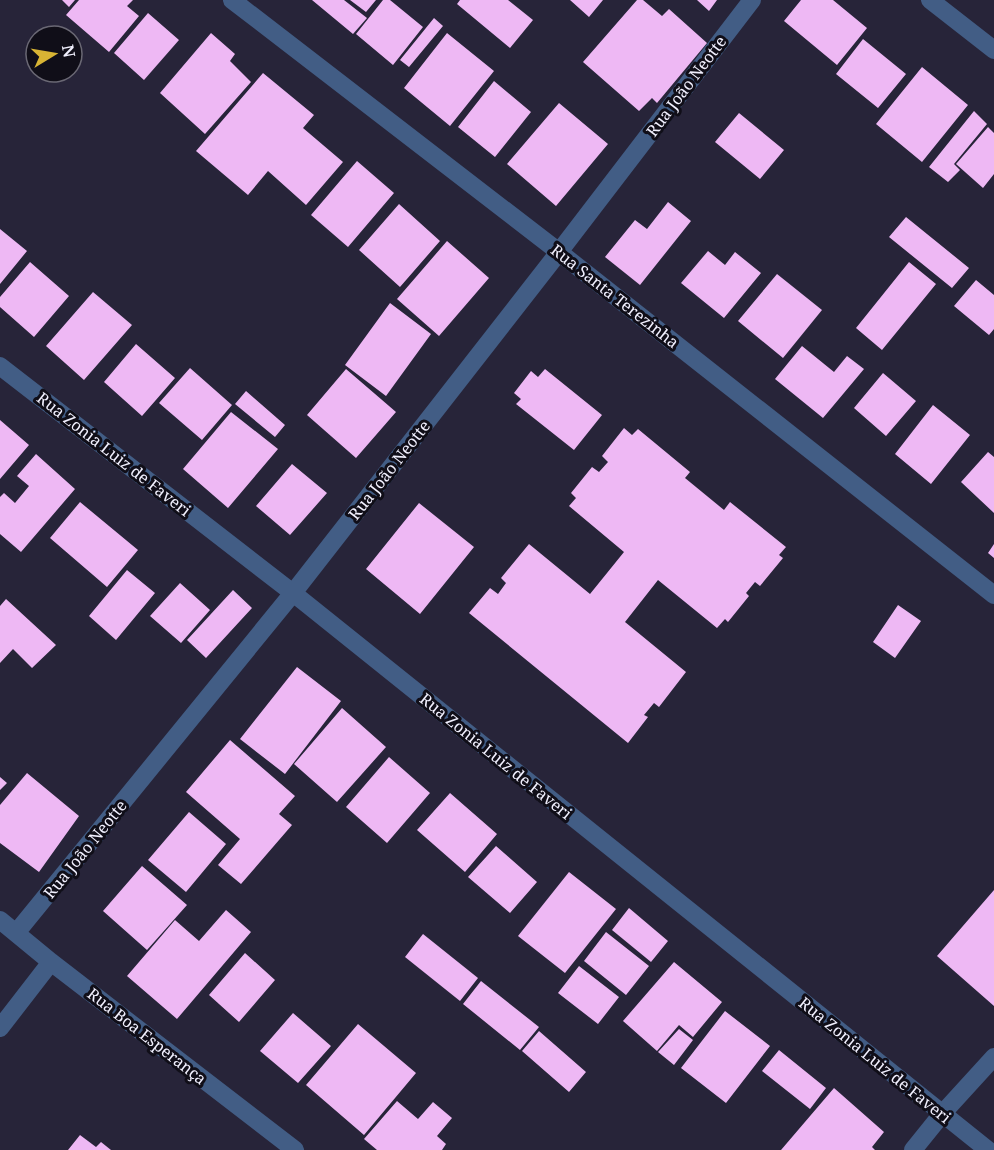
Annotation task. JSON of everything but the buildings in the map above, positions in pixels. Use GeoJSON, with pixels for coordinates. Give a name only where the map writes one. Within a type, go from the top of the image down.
{"type":"FeatureCollection","features":[{"type":"Feature","properties":{"kind":"street","name":"Rua Santa Terezinha"},"geometry":{"type":"LineString","coordinates":[[232,0],[559,252],[994,596]]}},
{"type":"Feature","properties":{"kind":"street","name":"Rua João Neotte"},"geometry":{"type":"LineString","coordinates":[[16,933],[293,593],[752,0]]}},
{"type":"Feature","properties":{"kind":"street"},"geometry":{"type":"LineString","coordinates":[[930,0],[994,50]]}},
{"type":"Feature","properties":{"kind":"street","name":"Rua Zonia Luiz de Faveri"},"geometry":{"type":"LineString","coordinates":[[0,366],[293,593],[988,1150]]}},
{"type":"Feature","properties":{"kind":"street","name":"Rua Boa Esperança"},"geometry":{"type":"LineString","coordinates":[[0,920],[295,1150]]}},
{"type":"Feature","properties":{"kind":"street"},"geometry":{"type":"LineString","coordinates":[[0,1028],[51,962]]}},
{"type":"Feature","properties":{"kind":"street"},"geometry":{"type":"LineString","coordinates":[[913,1150],[994,1057]]}}]}
